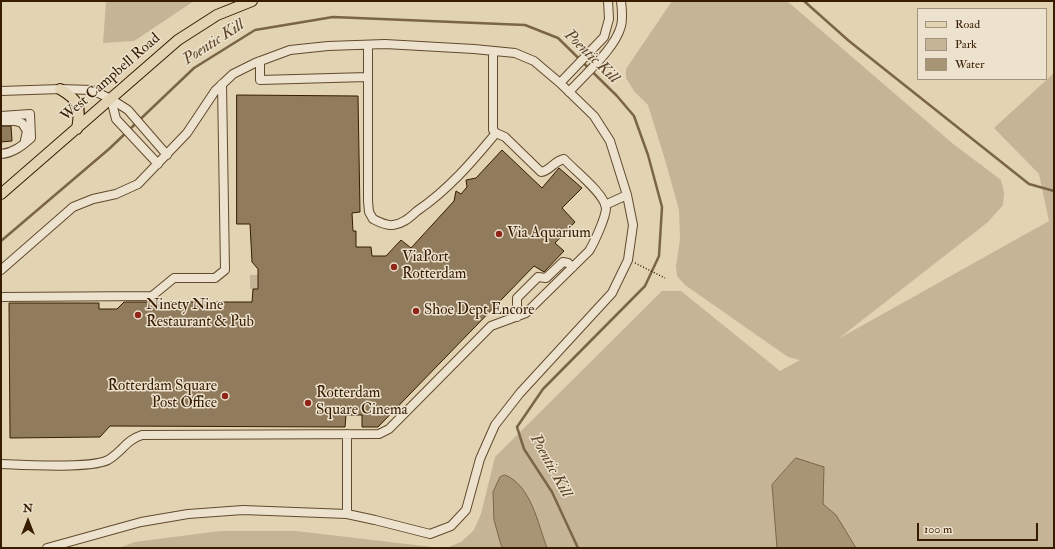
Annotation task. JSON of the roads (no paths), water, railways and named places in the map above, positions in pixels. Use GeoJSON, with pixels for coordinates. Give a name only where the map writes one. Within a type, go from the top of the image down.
{"type":"FeatureCollection","features":[{"type":"Feature","properties":{"kind":"main road","name":"West Campbell Road"},"geometry":{"type":"LineString","coordinates":[[1,194],[178,40],[217,15],[252,1]]}},
{"type":"Feature","properties":{"kind":"main road"},"geometry":{"type":"LineString","coordinates":[[60,89],[74,98],[77,104],[79,116],[77,128]]}},
{"type":"Feature","properties":{"kind":"street"},"geometry":{"type":"LineString","coordinates":[[560,83],[604,37],[609,19],[608,1]]}},
{"type":"Feature","properties":{"kind":"street"},"geometry":{"type":"LineString","coordinates":[[569,92],[610,47],[621,26],[621,1]]}},
{"type":"Feature","properties":{"kind":"street"},"geometry":{"type":"LineString","coordinates":[[368,44],[369,212],[373,219],[382,223],[395,225],[403,222],[431,202],[453,183],[496,133]]}},
{"type":"Feature","properties":{"kind":"street"},"geometry":{"type":"LineString","coordinates":[[1,270],[73,207],[93,199],[116,194],[138,184],[187,133],[215,91],[233,74],[260,61],[290,50],[328,46],[368,44],[493,51],[515,53],[534,61],[560,83],[594,116],[610,141],[627,195],[633,225],[628,260],[612,293],[520,393],[495,425],[480,458],[466,510],[450,526],[430,534],[347,514],[243,510],[188,514],[141,522],[47,548]]}},
{"type":"Feature","properties":{"kind":"street"},"geometry":{"type":"LineString","coordinates":[[1,464],[60,466],[98,463],[108,460],[132,438],[142,435],[379,434],[389,429],[490,326],[498,321],[516,317],[532,308],[573,267],[594,243],[606,209],[603,199],[564,159],[558,160],[546,171],[541,172],[504,137],[493,130],[493,51]]}},
{"type":"Feature","properties":{"kind":"street"},"geometry":{"type":"LineString","coordinates":[[260,61],[260,80],[367,77]]}},
{"type":"Feature","properties":{"kind":"street"},"geometry":{"type":"LineString","coordinates":[[1,297],[152,296],[174,278],[216,278],[225,270],[222,84]]}},
{"type":"Feature","properties":{"kind":"street"},"geometry":{"type":"LineString","coordinates":[[1,91],[60,89],[92,90],[111,99],[128,110],[167,155]]}},
{"type":"Feature","properties":{"kind":"street"},"geometry":{"type":"LineString","coordinates":[[111,99],[116,119],[158,164]]}},
{"type":"Feature","properties":{"kind":"street"},"geometry":{"type":"LineString","coordinates":[[1,116],[30,114],[31,138],[12,152],[1,154]]}},
{"type":"Feature","properties":{"kind":"street"},"geometry":{"type":"LineString","coordinates":[[1,122],[15,121],[22,123],[27,131],[27,137],[23,144]]}},
{"type":"Feature","properties":{"kind":"street"},"geometry":{"type":"LineString","coordinates":[[605,205],[627,195]]}},
{"type":"Feature","properties":{"kind":"street"},"geometry":{"type":"LineString","coordinates":[[516,317],[517,298],[538,277],[546,278],[563,262],[568,262],[573,267]]}},
{"type":"Feature","properties":{"kind":"street"},"geometry":{"type":"LineString","coordinates":[[346,434],[347,514]]}},
{"type":"Feature","properties":{"kind":"water"},"geometry":{"type":"Polygon","coordinates":[[[796,458],[824,467],[823,504],[836,515],[856,548],[777,548],[772,485],[796,458]]]}},
{"type":"Feature","properties":{"kind":"water"},"geometry":{"type":"Polygon","coordinates":[[[505,475],[514,480],[527,496],[537,517],[547,548],[503,548],[501,545],[494,520],[493,492],[500,477],[505,475]]]}},
{"type":"Feature","properties":{"kind":"waterway"},"geometry":{"type":"LineString","coordinates":[[804,1],[849,41],[1029,184],[1054,191]]}},
{"type":"Feature","properties":{"kind":"waterway","name":"Poentic Kill"},"geometry":{"type":"LineString","coordinates":[[1,241],[109,149],[194,68],[255,30],[333,17],[525,25],[558,38],[617,96],[634,116],[648,155],[662,207],[659,256],[645,286],[543,389],[517,427],[524,449],[552,492],[578,548]]}},
{"type":"Feature","properties":{"kind":"place","name":"Via Aquarium"},"geometry":{"type":"Point","coordinates":[499,234]}},
{"type":"Feature","properties":{"kind":"place","name":"ViaPort Rotterdam"},"geometry":{"type":"Point","coordinates":[394,267]}},
{"type":"Feature","properties":{"kind":"place","name":"Shoe Dept Encore"},"geometry":{"type":"Point","coordinates":[416,311]}},
{"type":"Feature","properties":{"kind":"place","name":"Ninety Nine Restaurant & Pub"},"geometry":{"type":"Point","coordinates":[138,315]}},
{"type":"Feature","properties":{"kind":"place","name":"Rotterdam Square Post Office"},"geometry":{"type":"Point","coordinates":[225,396]}},
{"type":"Feature","properties":{"kind":"place","name":"Rotterdam Square Cinema"},"geometry":{"type":"Point","coordinates":[308,403]}}]}
